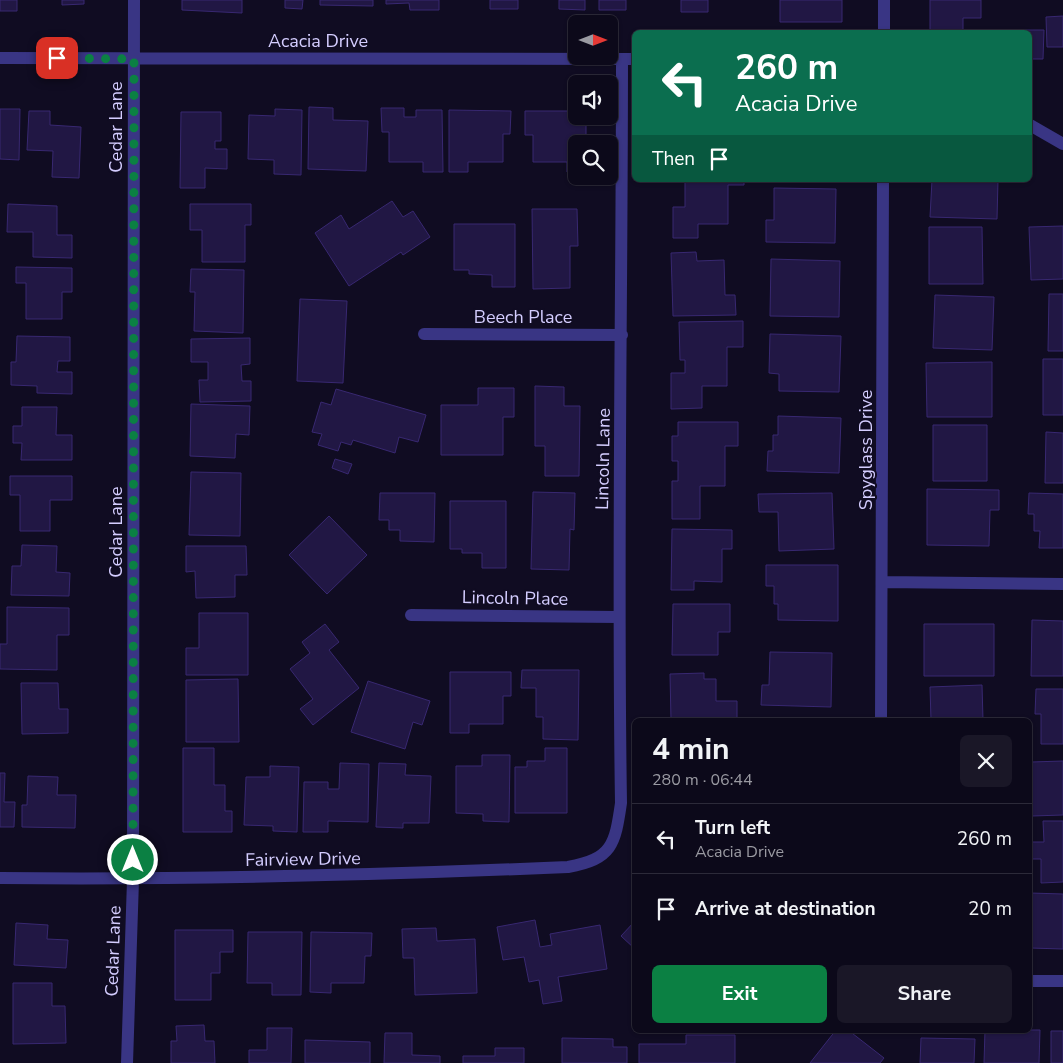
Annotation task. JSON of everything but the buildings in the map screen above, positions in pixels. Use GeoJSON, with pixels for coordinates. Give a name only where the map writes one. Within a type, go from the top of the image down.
{"type":"FeatureCollection","features":[{"type":"Feature","properties":{"kind":"street","name":"Cedar Lane"},"geometry":{"type":"LineString","coordinates":[[127,1063],[133,880],[134,0]]}},
{"type":"Feature","properties":{"kind":"street"},"geometry":{"type":"LineString","coordinates":[[884,0],[884,30]]}},
{"type":"Feature","properties":{"kind":"street","name":"Acacia Drive"},"geometry":{"type":"LineString","coordinates":[[0,58],[628,59]]}},
{"type":"Feature","properties":{"kind":"street","name":"Lincoln Lane"},"geometry":{"type":"LineString","coordinates":[[603,855],[612,844],[616,832],[620,803],[618,617],[628,59]]}},
{"type":"Feature","properties":{"kind":"street"},"geometry":{"type":"LineString","coordinates":[[1032,125],[1063,144]]}},
{"type":"Feature","properties":{"kind":"street","name":"Spyglass Drive"},"geometry":{"type":"LineString","coordinates":[[881,718],[883,182]]}},
{"type":"Feature","properties":{"kind":"street","name":"Beech Place"},"geometry":{"type":"LineString","coordinates":[[424,334],[622,335]]}},
{"type":"Feature","properties":{"kind":"street"},"geometry":{"type":"LineString","coordinates":[[883,582],[1063,584]]}},
{"type":"Feature","properties":{"kind":"street","name":"Lincoln Place"},"geometry":{"type":"LineString","coordinates":[[411,615],[618,617]]}},
{"type":"Feature","properties":{"kind":"street","name":"Fairview Drive"},"geometry":{"type":"LineString","coordinates":[[0,878],[133,880],[375,876],[568,867],[589,863],[603,855]]}},
{"type":"Feature","properties":{"kind":"street"},"geometry":{"type":"LineString","coordinates":[[1032,981],[1063,981]]}},
{"type":"Feature","properties":{"kind":"route"},"geometry":{"type":"LineString","coordinates":[[57,58],[134,59],[133,860]]}}]}
